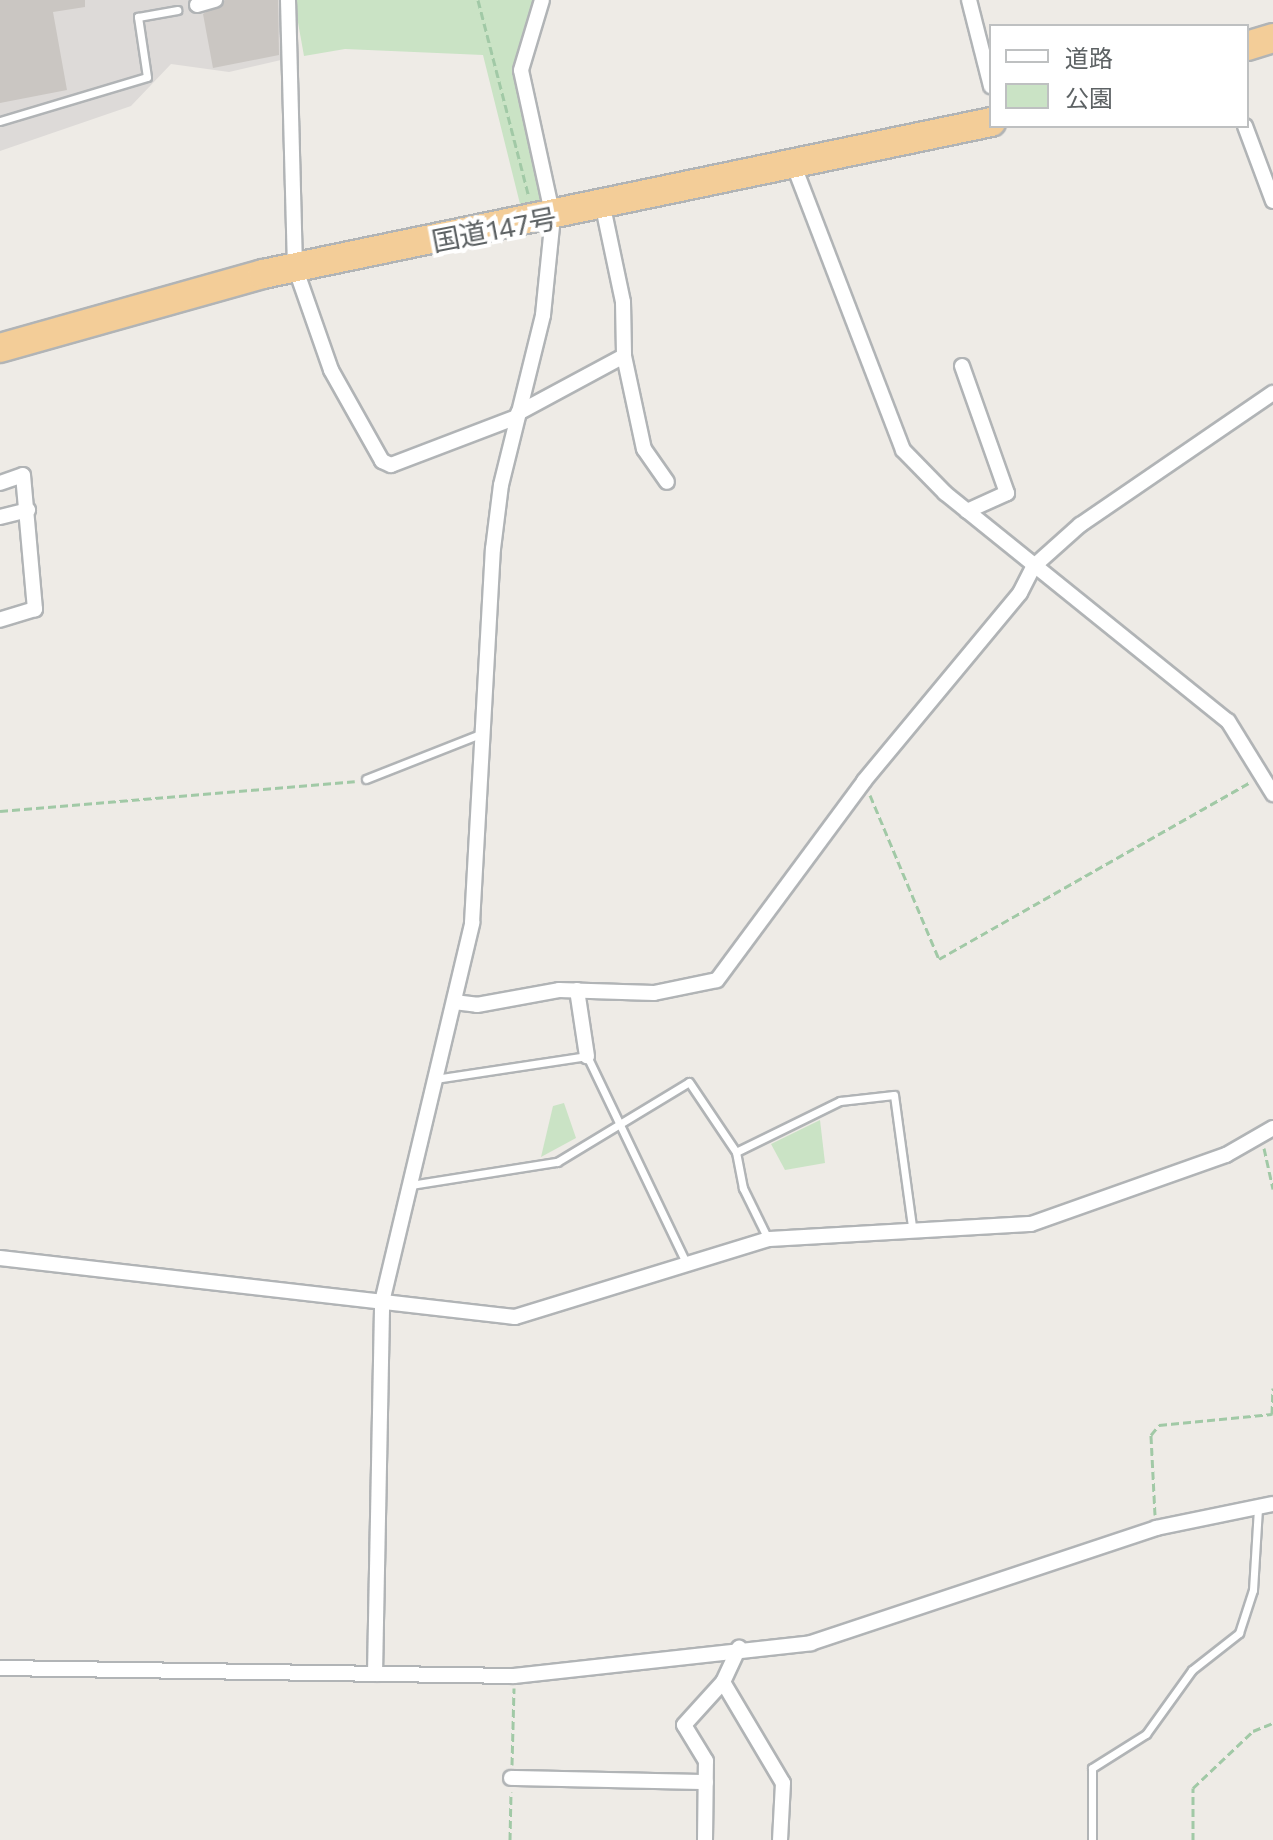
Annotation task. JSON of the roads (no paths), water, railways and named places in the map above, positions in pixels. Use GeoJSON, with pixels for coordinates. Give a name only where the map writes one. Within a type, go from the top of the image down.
{"type":"FeatureCollection","features":[{"type":"Feature","properties":{"kind":"highway"},"geometry":{"type":"LineString","coordinates":[[1249,45],[1273,38]]}},
{"type":"Feature","properties":{"kind":"highway","name":"国道147号"},"geometry":{"type":"LineString","coordinates":[[0,348],[295,267],[542,215],[603,207],[989,122]]}},
{"type":"Feature","properties":{"kind":"street"},"geometry":{"type":"LineString","coordinates":[[197,5],[215,0]]}},
{"type":"Feature","properties":{"kind":"street"},"geometry":{"type":"LineString","coordinates":[[288,0],[295,267],[331,370],[382,461],[391,465],[518,415],[624,356]]}},
{"type":"Feature","properties":{"kind":"street"},"geometry":{"type":"LineString","coordinates":[[375,1674],[382,1302],[472,923],[493,549],[518,415],[543,315],[542,215],[521,70],[542,0]]}},
{"type":"Feature","properties":{"kind":"street"},"geometry":{"type":"LineString","coordinates":[[969,0],[989,78]]}},
{"type":"Feature","properties":{"kind":"street"},"geometry":{"type":"LineString","coordinates":[[1246,128],[1273,201]]}},
{"type":"Feature","properties":{"kind":"street"},"geometry":{"type":"LineString","coordinates":[[794,166],[903,450],[967,511],[1228,721],[1273,794]]}},
{"type":"Feature","properties":{"kind":"street"},"geometry":{"type":"LineString","coordinates":[[603,207],[623,302],[624,356],[644,449],[667,482]]}},
{"type":"Feature","properties":{"kind":"street"},"geometry":{"type":"LineString","coordinates":[[962,366],[1007,493],[967,511]]}},
{"type":"Feature","properties":{"kind":"street"},"geometry":{"type":"LineString","coordinates":[[454,1002],[577,990],[654,993],[717,980],[864,781],[1020,593],[1034,566],[1080,525],[1273,393]]}},
{"type":"Feature","properties":{"kind":"street"},"geometry":{"type":"LineString","coordinates":[[0,483],[23,475],[35,609],[0,620]]}},
{"type":"Feature","properties":{"kind":"street"},"geometry":{"type":"LineString","coordinates":[[0,517],[28,510]]}},
{"type":"Feature","properties":{"kind":"street"},"geometry":{"type":"LineString","coordinates":[[577,990],[587,1056]]}},
{"type":"Feature","properties":{"kind":"street"},"geometry":{"type":"LineString","coordinates":[[0,1258],[515,1317],[768,1239],[912,1227],[1031,1224],[1096,1205],[1267,1132]]}},
{"type":"Feature","properties":{"kind":"street"},"geometry":{"type":"LineString","coordinates":[[0,1668],[514,1676],[739,1647],[811,1643],[881,1625],[1156,1528],[1273,1504]]}},
{"type":"Feature","properties":{"kind":"street"},"geometry":{"type":"LineString","coordinates":[[705,1840],[706,1761],[684,1725],[723,1682],[739,1647]]}},
{"type":"Feature","properties":{"kind":"street"},"geometry":{"type":"LineString","coordinates":[[723,1682],[783,1783],[780,1840]]}},
{"type":"Feature","properties":{"kind":"street"},"geometry":{"type":"LineString","coordinates":[[511,1778],[706,1782]]}},
{"type":"Feature","properties":{"kind":"lane"},"geometry":{"type":"LineString","coordinates":[[0,121],[147,77],[138,17],[177,10]]}},
{"type":"Feature","properties":{"kind":"lane"},"geometry":{"type":"LineString","coordinates":[[366,779],[485,733]]}},
{"type":"Feature","properties":{"kind":"lane"},"geometry":{"type":"LineString","coordinates":[[435,1079],[587,1056],[615,1122],[686,1263]]}},
{"type":"Feature","properties":{"kind":"lane"},"geometry":{"type":"LineString","coordinates":[[409,1186],[557,1162],[615,1122],[689,1082],[736,1152],[743,1188],[768,1239]]}},
{"type":"Feature","properties":{"kind":"lane"},"geometry":{"type":"LineString","coordinates":[[736,1152],[840,1101],[894,1095],[912,1227]]}},
{"type":"Feature","properties":{"kind":"lane"},"geometry":{"type":"LineString","coordinates":[[1092,1840],[1092,1768],[1146,1734],[1192,1670],[1239,1633],[1253,1590],[1258,1507]]}}]}
